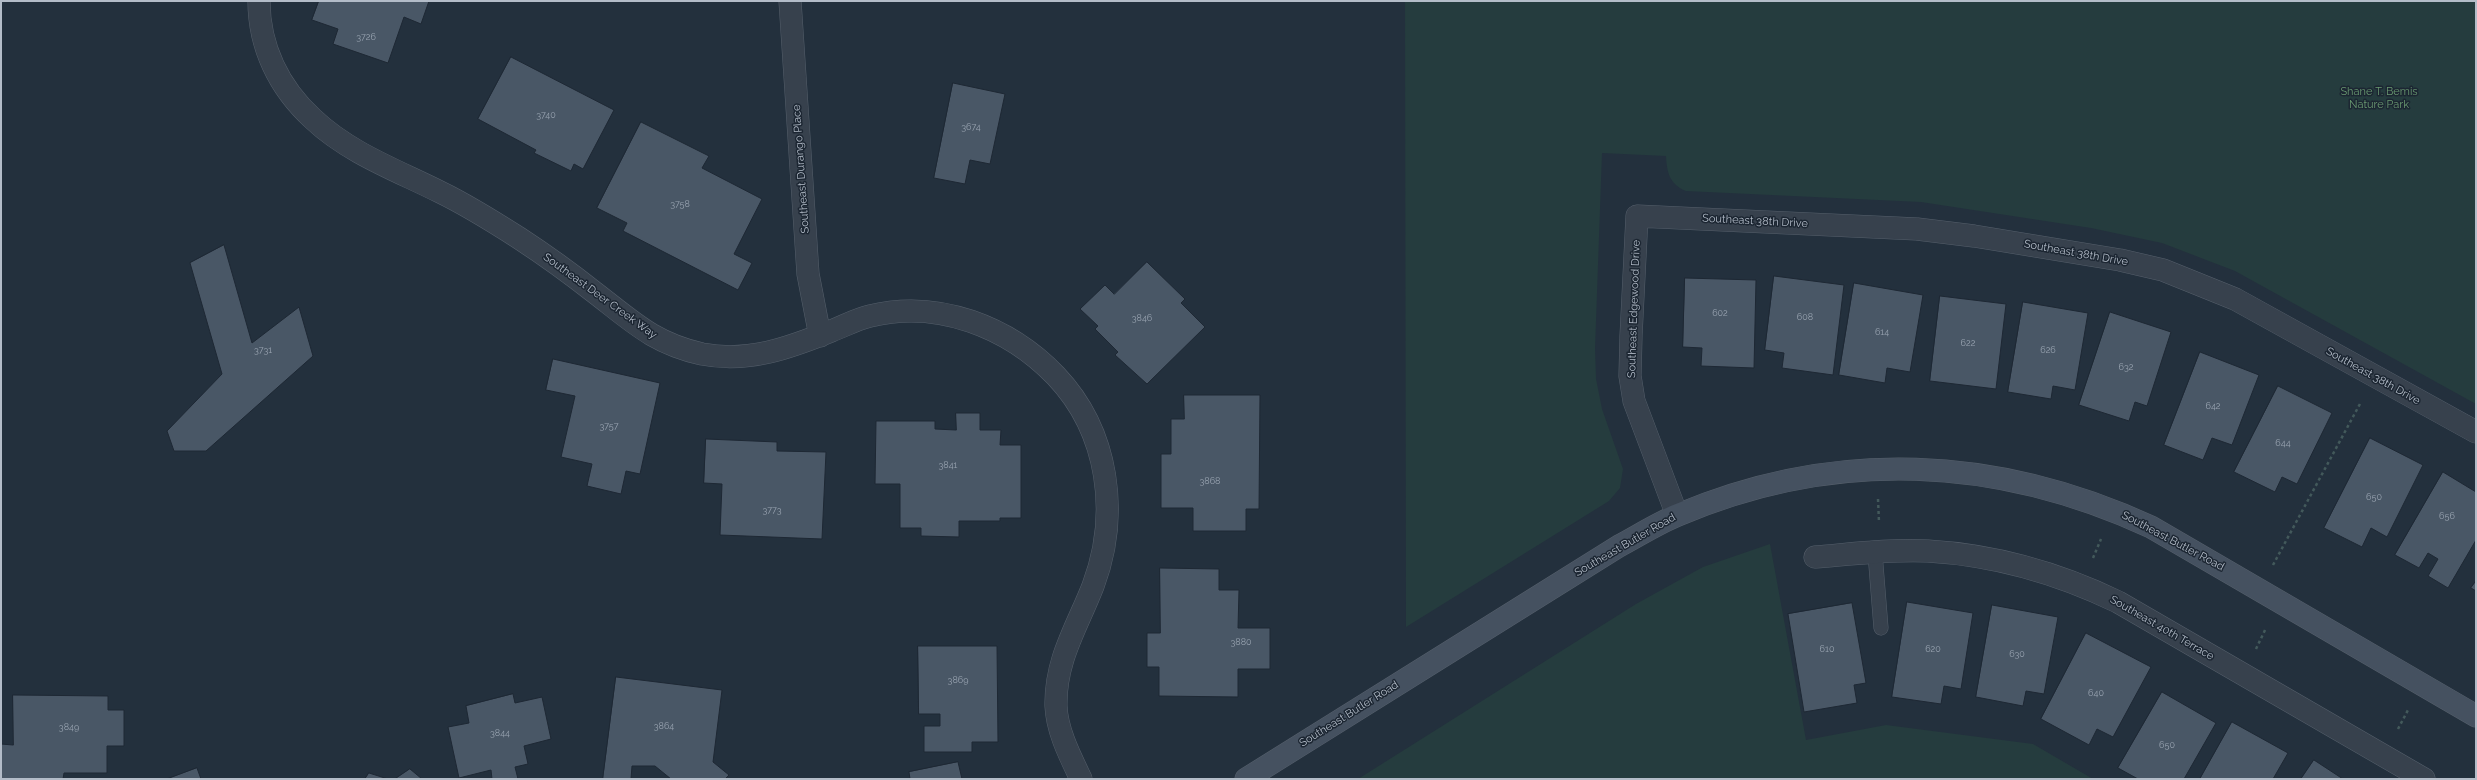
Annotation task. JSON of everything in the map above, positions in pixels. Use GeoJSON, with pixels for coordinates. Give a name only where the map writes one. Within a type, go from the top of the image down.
{"type":"FeatureCollection","features":[{"type":"Feature","properties":{"kind":"main road","name":"Southeast Butler Road"},"geometry":{"type":"LineString","coordinates":[[1246,779],[1619,546],[1678,515],[1746,491],[1799,478],[1877,469],[1941,470],[1985,475],[2065,492],[2112,509],[2151,527],[2476,716]]}},
{"type":"Feature","properties":{"kind":"street","name":"Southeast Deer Creek Way"},"geometry":{"type":"LineString","coordinates":[[259,1],[261,30],[271,64],[286,88],[311,118],[346,146],[444,194],[520,239],[591,289],[638,328],[670,346],[706,355],[740,357],[774,353],[869,316],[907,310],[953,316],[985,325],[1021,345],[1056,376],[1075,400],[1095,433],[1105,474],[1108,513],[1104,547],[1094,584],[1068,639],[1058,676],[1056,709],[1064,742],[1081,779]]}},
{"type":"Feature","properties":{"kind":"street","name":"Southeast Durango Place"},"geometry":{"type":"LineString","coordinates":[[790,1],[808,274],[820,336]]}},
{"type":"Feature","properties":{"kind":"street","name":"Southeast 38th Drive"},"geometry":{"type":"LineString","coordinates":[[1637,216],[1917,228],[2120,260],[2163,270],[2235,299],[2476,432]]}},
{"type":"Feature","properties":{"kind":"street","name":"Southeast Edgewood Drive"},"geometry":{"type":"LineString","coordinates":[[1637,216],[1630,376],[1634,400],[1678,515]]}},
{"type":"Feature","properties":{"kind":"street","name":"Southeast 40th Terrace"},"geometry":{"type":"LineString","coordinates":[[1815,557],[1875,552],[1927,551],[1975,556],[2028,567],[2083,585],[2118,602],[2424,779]]}},
{"type":"Feature","properties":{"kind":"lane"},"geometry":{"type":"LineString","coordinates":[[1875,552],[1881,628]]}},
{"type":"Feature","properties":{"kind":"path"},"geometry":{"type":"LineString","coordinates":[[2260,589],[2375,377]]}},
{"type":"Feature","properties":{"kind":"path"},"geometry":{"type":"LineString","coordinates":[[1875,552],[1879,535],[1877,469]]}},
{"type":"Feature","properties":{"kind":"path"},"geometry":{"type":"LineString","coordinates":[[2083,585],[2112,509]]}},
{"type":"Feature","properties":{"kind":"path"},"geometry":{"type":"LineString","coordinates":[[2243,674],[2280,601]]}},
{"type":"Feature","properties":{"kind":"path"},"geometry":{"type":"LineString","coordinates":[[2384,756],[2421,683]]}},
{"type":"Feature","properties":{"kind":"green space","name":"Shane T. Bemis Nature Park"},"geometry":{"type":"Polygon","coordinates":[[[1405,1],[2476,1],[2476,404],[2235,271],[2162,243],[2091,228],[1921,202],[1686,191],[1672,181],[1668,172],[1666,156],[1602,153],[1595,349],[1596,379],[1602,409],[1623,469],[1620,488],[1609,501],[1406,627],[1405,1]]]}},
{"type":"Feature","properties":{"kind":"green space"},"geometry":{"type":"Polygon","coordinates":[[[1770,544],[1806,740],[1886,725],[2033,744],[2093,779],[1358,779],[1636,604],[1703,567],[1770,544]]]}},
{"type":"Feature","properties":{"kind":"building"},"geometry":{"type":"Polygon","coordinates":[[[319,1],[429,1],[421,24],[404,17],[388,63],[333,44],[338,29],[312,20],[319,1]]]}},
{"type":"Feature","properties":{"kind":"building"},"geometry":{"type":"Polygon","coordinates":[[[511,57],[614,110],[583,169],[574,164],[571,171],[534,153],[536,150],[478,119],[511,57]]]}},
{"type":"Feature","properties":{"kind":"building"},"geometry":{"type":"Polygon","coordinates":[[[953,83],[1005,94],[990,164],[970,160],[965,184],[934,178],[953,83]]]}},
{"type":"Feature","properties":{"kind":"building"},"geometry":{"type":"Polygon","coordinates":[[[641,122],[709,156],[702,168],[762,199],[734,254],[752,263],[738,290],[623,231],[627,223],[597,208],[641,122]]]}},
{"type":"Feature","properties":{"kind":"building"},"geometry":{"type":"Polygon","coordinates":[[[224,245],[252,343],[299,307],[313,356],[206,451],[174,451],[167,431],[222,374],[190,263],[224,245]]]}},
{"type":"Feature","properties":{"kind":"building"},"geometry":{"type":"Polygon","coordinates":[[[1147,262],[1185,299],[1181,303],[1205,327],[1147,384],[1115,355],[1118,352],[1095,329],[1098,326],[1080,309],[1105,285],[1114,294],[1147,262]]]}},
{"type":"Feature","properties":{"kind":"building"},"geometry":{"type":"Polygon","coordinates":[[[1774,276],[1844,285],[1833,375],[1782,368],[1784,353],[1765,350],[1774,276]]]}},
{"type":"Feature","properties":{"kind":"building"},"geometry":{"type":"Polygon","coordinates":[[[1685,278],[1756,280],[1754,368],[1701,366],[1702,348],[1683,347],[1685,278]]]}},
{"type":"Feature","properties":{"kind":"building"},"geometry":{"type":"Polygon","coordinates":[[[1854,283],[1923,295],[1910,372],[1887,368],[1885,383],[1839,375],[1854,283]]]}},
{"type":"Feature","properties":{"kind":"building"},"geometry":{"type":"Polygon","coordinates":[[[1940,296],[2006,304],[1996,389],[1930,381],[1940,296]]]}},
{"type":"Feature","properties":{"kind":"building"},"geometry":{"type":"Polygon","coordinates":[[[2023,302],[2088,313],[2075,390],[2053,386],[2051,399],[2008,392],[2023,302]]]}},
{"type":"Feature","properties":{"kind":"building"},"geometry":{"type":"Polygon","coordinates":[[[2110,312],[2171,332],[2147,406],[2135,402],[2129,421],[2079,405],[2110,312]]]}},
{"type":"Feature","properties":{"kind":"building"},"geometry":{"type":"Polygon","coordinates":[[[2200,352],[2259,375],[2232,445],[2212,438],[2203,460],[2164,445],[2200,352]]]}},
{"type":"Feature","properties":{"kind":"building"},"geometry":{"type":"Polygon","coordinates":[[[553,359],[660,383],[640,474],[626,471],[621,494],[587,486],[592,464],[561,457],[575,396],[546,390],[553,359]]]}},
{"type":"Feature","properties":{"kind":"building"},"geometry":{"type":"Polygon","coordinates":[[[2278,386],[2332,413],[2297,484],[2282,477],[2275,492],[2234,472],[2278,386]]]}},
{"type":"Feature","properties":{"kind":"building"},"geometry":{"type":"Polygon","coordinates":[[[1184,395],[1260,395],[1259,509],[1246,509],[1246,531],[1193,531],[1193,508],[1161,508],[1161,454],[1171,454],[1171,419],[1184,419],[1184,395]]]}},
{"type":"Feature","properties":{"kind":"building"},"geometry":{"type":"Polygon","coordinates":[[[956,413],[980,413],[980,430],[1001,430],[1000,445],[1021,445],[1021,518],[1000,518],[1000,521],[959,521],[959,537],[921,536],[921,528],[900,528],[900,484],[875,484],[876,421],[935,421],[935,429],[956,430],[956,413]]]}},
{"type":"Feature","properties":{"kind":"building"},"geometry":{"type":"Polygon","coordinates":[[[2370,438],[2423,465],[2387,537],[2371,528],[2362,547],[2324,528],[2370,438]]]}},
{"type":"Feature","properties":{"kind":"building"},"geometry":{"type":"Polygon","coordinates":[[[706,439],[777,442],[777,451],[826,452],[822,539],[720,535],[722,484],[704,483],[706,439]]]}},
{"type":"Feature","properties":{"kind":"building"},"geometry":{"type":"Polygon","coordinates":[[[2443,472],[2476,492],[2476,540],[2448,588],[2428,576],[2438,559],[2428,553],[2419,568],[2395,555],[2443,472]]]}},
{"type":"Feature","properties":{"kind":"building"},"geometry":{"type":"Polygon","coordinates":[[[1160,568],[1219,569],[1219,590],[1239,590],[1238,628],[1270,628],[1270,669],[1238,669],[1238,697],[1159,696],[1159,667],[1147,667],[1147,633],[1160,633],[1160,568]]]}},
{"type":"Feature","properties":{"kind":"building"},"geometry":{"type":"Polygon","coordinates":[[[2476,581],[2476,591],[2471,588],[2476,581]]]}},
{"type":"Feature","properties":{"kind":"building"},"geometry":{"type":"Polygon","coordinates":[[[1907,602],[1973,613],[1961,689],[1944,686],[1941,704],[1892,697],[1907,602]]]}},
{"type":"Feature","properties":{"kind":"building"},"geometry":{"type":"Polygon","coordinates":[[[1852,603],[1866,683],[1854,685],[1857,703],[1804,712],[1788,614],[1852,603]]]}},
{"type":"Feature","properties":{"kind":"building"},"geometry":{"type":"Polygon","coordinates":[[[1992,605],[2058,617],[2044,694],[2026,691],[2023,706],[1976,697],[1992,605]]]}},
{"type":"Feature","properties":{"kind":"building"},"geometry":{"type":"Polygon","coordinates":[[[2086,633],[2151,667],[2113,737],[2097,729],[2089,745],[2041,719],[2086,633]]]}},
{"type":"Feature","properties":{"kind":"building"},"geometry":{"type":"Polygon","coordinates":[[[918,646],[997,646],[998,742],[972,742],[972,752],[924,752],[924,726],[940,726],[940,714],[919,714],[918,646]]]}},
{"type":"Feature","properties":{"kind":"building"},"geometry":{"type":"Polygon","coordinates":[[[616,677],[722,690],[713,762],[729,775],[725,779],[671,779],[655,766],[632,766],[631,779],[603,779],[616,677]]]}},
{"type":"Feature","properties":{"kind":"building"},"geometry":{"type":"Polygon","coordinates":[[[2162,692],[2216,723],[2184,779],[2138,779],[2118,768],[2162,692]]]}},
{"type":"Feature","properties":{"kind":"building"},"geometry":{"type":"Polygon","coordinates":[[[513,694],[515,703],[542,697],[551,739],[524,746],[528,764],[515,767],[518,779],[492,779],[491,770],[459,778],[448,727],[469,723],[466,706],[513,694]]]}},
{"type":"Feature","properties":{"kind":"building"},"geometry":{"type":"Polygon","coordinates":[[[13,695],[108,696],[108,710],[124,710],[124,746],[107,746],[107,773],[64,773],[63,779],[1,779],[1,744],[13,745],[13,695]]]}},
{"type":"Feature","properties":{"kind":"building"},"geometry":{"type":"Polygon","coordinates":[[[2232,722],[2288,753],[2273,779],[2200,779],[2232,722]]]}},
{"type":"Feature","properties":{"kind":"building"},"geometry":{"type":"Polygon","coordinates":[[[2314,760],[2343,779],[2301,779],[2314,760]]]}},
{"type":"Feature","properties":{"kind":"building"},"geometry":{"type":"Polygon","coordinates":[[[958,762],[962,779],[910,779],[909,772],[958,762]]]}},
{"type":"Feature","properties":{"kind":"building"},"geometry":{"type":"Polygon","coordinates":[[[197,768],[201,779],[167,779],[197,768]]]}},
{"type":"Feature","properties":{"kind":"building"},"geometry":{"type":"Polygon","coordinates":[[[410,769],[422,779],[395,779],[410,769]]]}},
{"type":"Feature","properties":{"kind":"building"},"geometry":{"type":"Polygon","coordinates":[[[369,773],[388,779],[365,779],[369,773]]]}}]}
